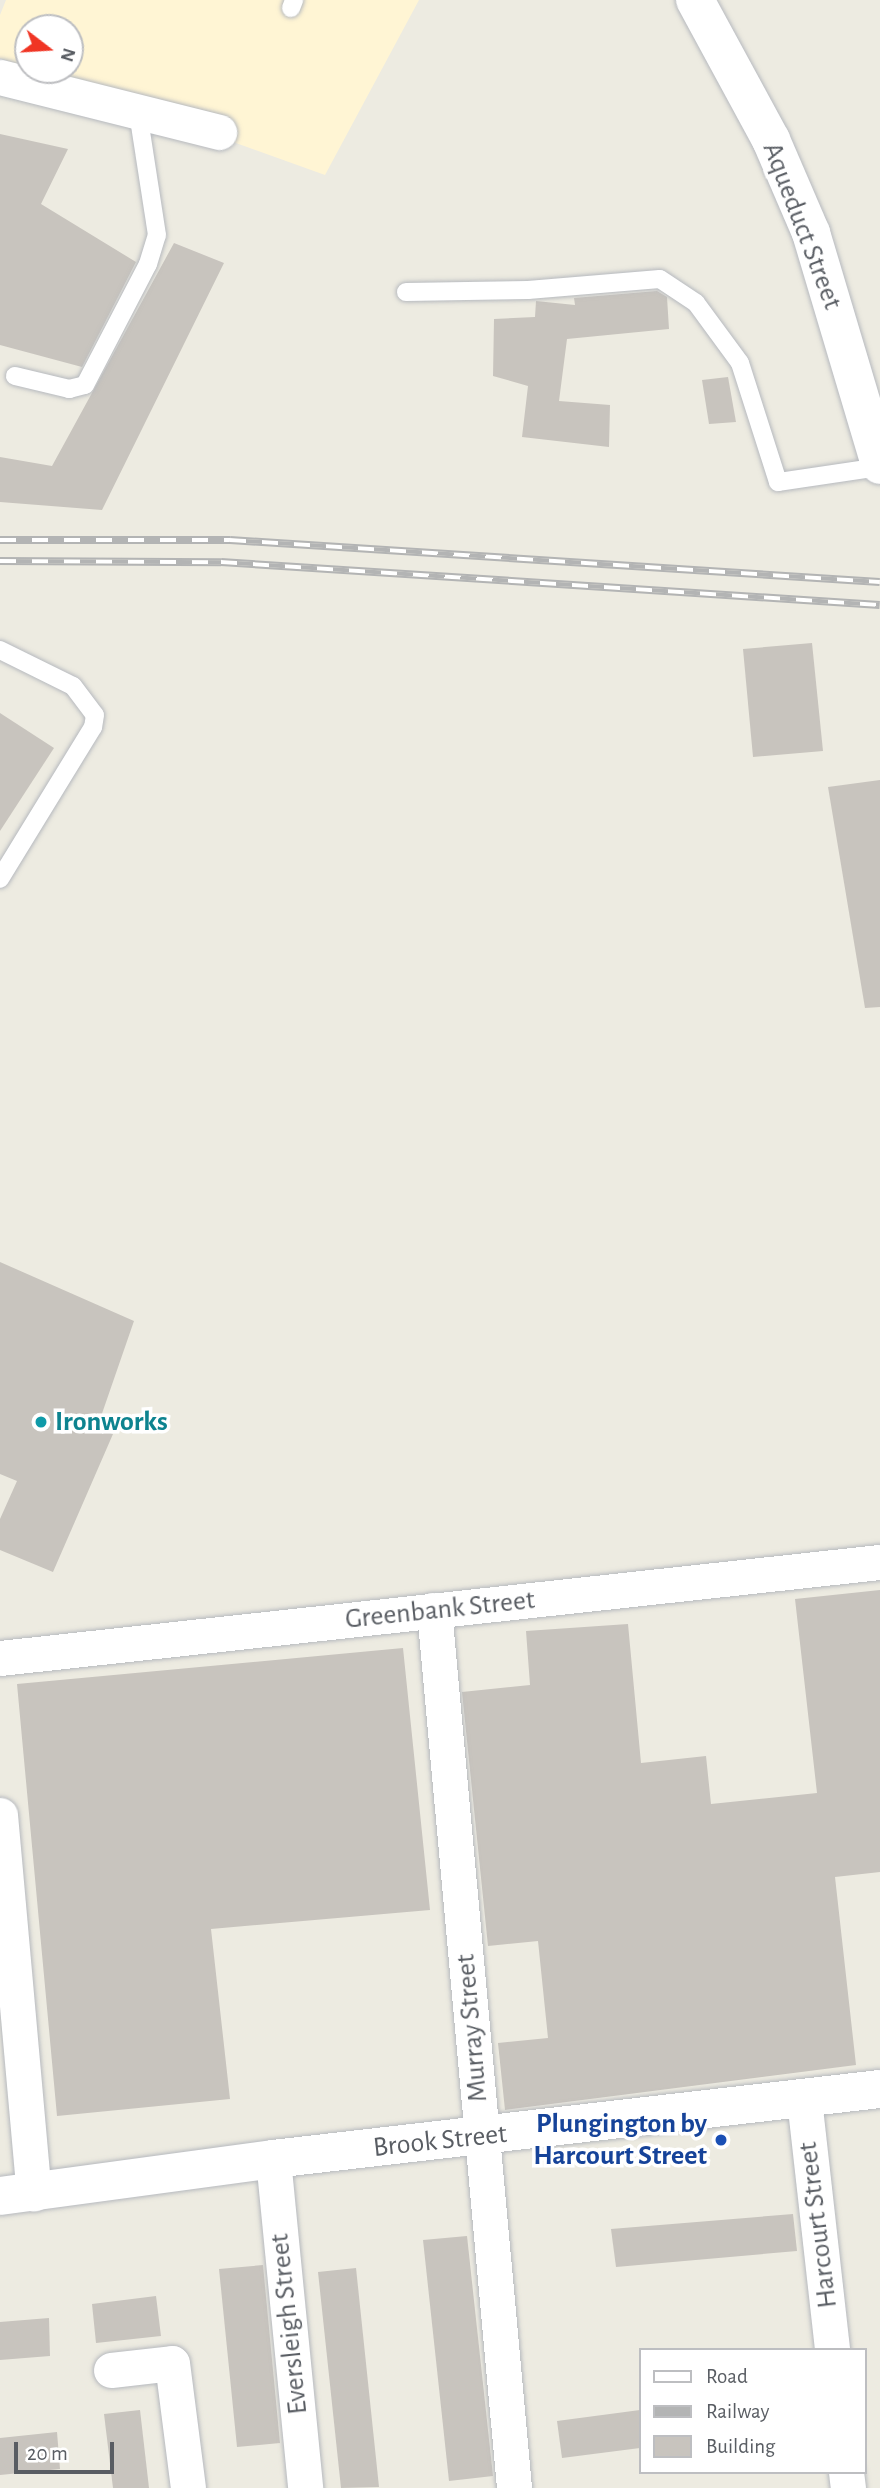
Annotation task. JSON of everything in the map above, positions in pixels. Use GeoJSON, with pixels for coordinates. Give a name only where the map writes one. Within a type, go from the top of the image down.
{"type":"FeatureCollection","features":[{"type":"Feature","properties":{"kind":"street","name":"Aqueduct Street"},"geometry":{"type":"LineString","coordinates":[[695,0],[771,140],[811,233],[873,417],[880,466]]}},
{"type":"Feature","properties":{"kind":"street"},"geometry":{"type":"LineString","coordinates":[[0,77],[219,132]]}},
{"type":"Feature","properties":{"kind":"street","name":"Greenbank Street"},"geometry":{"type":"LineString","coordinates":[[0,1658],[880,1562]]}},
{"type":"Feature","properties":{"kind":"street","name":"Murray Street"},"geometry":{"type":"LineString","coordinates":[[433,1610],[514,2488]]}},
{"type":"Feature","properties":{"kind":"street"},"geometry":{"type":"LineString","coordinates":[[0,1815],[17,2195]]}},
{"type":"Feature","properties":{"kind":"street","name":"Brook Street"},"geometry":{"type":"LineString","coordinates":[[17,2195],[273,2159],[880,2089]]}},
{"type":"Feature","properties":{"kind":"street","name":"Harcourt Street"},"geometry":{"type":"LineString","coordinates":[[804,2099],[832,2348]]}},
{"type":"Feature","properties":{"kind":"street","name":"Eversleigh Street"},"geometry":{"type":"LineString","coordinates":[[273,2159],[305,2488]]}},
{"type":"Feature","properties":{"kind":"street"},"geometry":{"type":"LineString","coordinates":[[111,2370],[172,2363],[188,2488]]}},
{"type":"Feature","properties":{"kind":"lane"},"geometry":{"type":"LineString","coordinates":[[15,376],[69,389],[85,385],[148,264],[157,235],[138,112]]}},
{"type":"Feature","properties":{"kind":"lane"},"geometry":{"type":"LineString","coordinates":[[406,292],[528,290],[660,279],[696,303],[740,363],[778,482],[880,466]]}},
{"type":"Feature","properties":{"kind":"lane"},"geometry":{"type":"LineString","coordinates":[[0,650],[73,687],[95,715],[93,727],[0,879]]}},
{"type":"Feature","properties":{"kind":"shaded area"},"geometry":{"type":"Polygon","coordinates":[[[6,0],[419,0],[325,175],[72,84],[84,84],[84,14],[14,14],[14,63],[0,58],[0,15],[6,0]]]}},
{"type":"Feature","properties":{"kind":"building"},"geometry":{"type":"Polygon","coordinates":[[[0,134],[68,149],[41,204],[136,262],[82,367],[0,345],[0,134]]]}},
{"type":"Feature","properties":{"kind":"building"},"geometry":{"type":"Polygon","coordinates":[[[174,243],[224,263],[102,510],[0,502],[0,457],[52,466],[174,243]]]}},
{"type":"Feature","properties":{"kind":"building"},"geometry":{"type":"Polygon","coordinates":[[[657,291],[667,297],[669,329],[567,339],[559,401],[610,405],[609,447],[522,437],[528,386],[493,376],[494,319],[535,317],[536,301],[575,305],[574,298],[657,291]]]}},
{"type":"Feature","properties":{"kind":"building"},"geometry":{"type":"Polygon","coordinates":[[[728,377],[736,422],[709,424],[702,380],[728,377]]]}},
{"type":"Feature","properties":{"kind":"building"},"geometry":{"type":"Polygon","coordinates":[[[812,643],[823,751],[753,757],[743,649],[812,643]]]}},
{"type":"Feature","properties":{"kind":"building"},"geometry":{"type":"Polygon","coordinates":[[[0,713],[54,748],[0,831],[0,713]]]}},
{"type":"Feature","properties":{"kind":"building"},"geometry":{"type":"Polygon","coordinates":[[[880,780],[880,1007],[865,1008],[828,787],[880,780]]]}},
{"type":"Feature","properties":{"kind":"building","name":"Ironworks"},"geometry":{"type":"Polygon","coordinates":[[[0,1262],[134,1321],[97,1428],[113,1434],[53,1572],[0,1550],[0,1519],[17,1481],[0,1474],[0,1262]]]}},
{"type":"Feature","properties":{"kind":"building"},"geometry":{"type":"Polygon","coordinates":[[[880,1590],[880,1872],[835,1877],[856,2065],[505,2110],[498,2043],[548,2038],[538,1941],[488,1946],[462,1692],[530,1685],[526,1631],[628,1624],[641,1763],[706,1756],[711,1804],[817,1793],[795,1599],[880,1590]]]}},
{"type":"Feature","properties":{"kind":"building"},"geometry":{"type":"Polygon","coordinates":[[[403,1648],[430,1910],[211,1929],[230,2099],[57,2116],[17,1684],[403,1648]]]}},
{"type":"Feature","properties":{"kind":"building"},"geometry":{"type":"Polygon","coordinates":[[[793,2214],[797,2251],[616,2267],[611,2229],[793,2214]]]}},
{"type":"Feature","properties":{"kind":"building"},"geometry":{"type":"Polygon","coordinates":[[[467,2236],[493,2476],[449,2481],[423,2240],[467,2236]]]}},
{"type":"Feature","properties":{"kind":"building"},"geometry":{"type":"Polygon","coordinates":[[[263,2265],[280,2443],[237,2447],[219,2269],[263,2265]]]}},
{"type":"Feature","properties":{"kind":"building"},"geometry":{"type":"Polygon","coordinates":[[[356,2268],[379,2487],[341,2488],[318,2272],[356,2268]]]}},
{"type":"Feature","properties":{"kind":"building"},"geometry":{"type":"Polygon","coordinates":[[[156,2296],[161,2336],[96,2343],[92,2304],[156,2296]]]}},
{"type":"Feature","properties":{"kind":"building"},"geometry":{"type":"Polygon","coordinates":[[[49,2318],[50,2356],[0,2360],[0,2322],[49,2318]]]}},
{"type":"Feature","properties":{"kind":"building"},"geometry":{"type":"Polygon","coordinates":[[[140,2410],[149,2488],[113,2488],[104,2414],[140,2410]]]}},
{"type":"Feature","properties":{"kind":"building"},"geometry":{"type":"Polygon","coordinates":[[[638,2410],[638,2448],[562,2458],[557,2421],[638,2410]]]}},
{"type":"Feature","properties":{"kind":"building"},"geometry":{"type":"Polygon","coordinates":[[[57,2432],[60,2469],[0,2475],[0,2438],[57,2432]]]}},
{"type":"Feature","properties":{"kind":"railway"},"geometry":{"type":"LineString","coordinates":[[0,540],[230,540],[880,582]]}},
{"type":"Feature","properties":{"kind":"railway"},"geometry":{"type":"LineString","coordinates":[[0,561],[221,562],[880,605]]}},
{"type":"Feature","properties":{"kind":"place","name":"Ironworks"},"geometry":{"type":"Point","coordinates":[41,1422]}},
{"type":"Feature","properties":{"kind":"place","name":"Plungington by Harcourt Street"},"geometry":{"type":"Point","coordinates":[721,2140]}}]}
